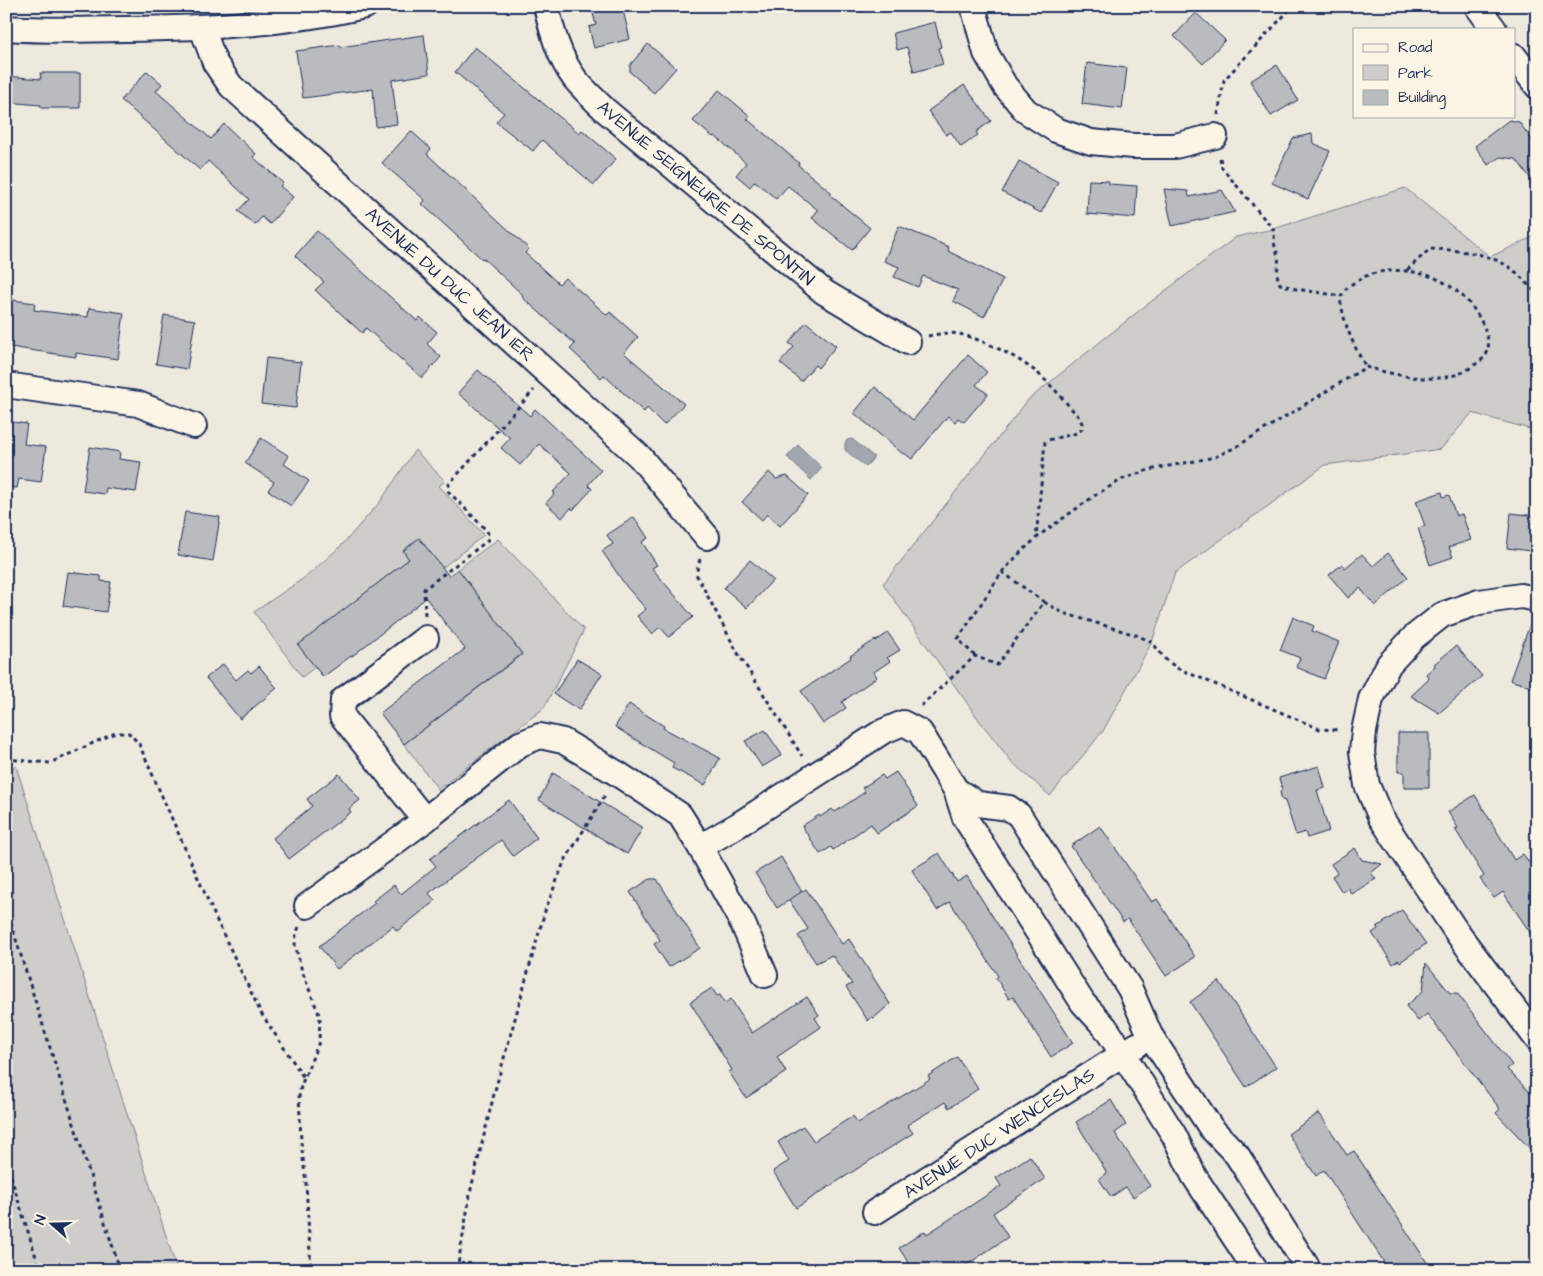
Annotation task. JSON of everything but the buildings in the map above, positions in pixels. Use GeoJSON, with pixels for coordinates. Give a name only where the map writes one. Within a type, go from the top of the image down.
{"type":"FeatureCollection","features":[{"type":"Feature","properties":{"kind":"street"},"geometry":{"type":"LineString","coordinates":[[6,28],[35,30],[202,28],[299,18],[365,6]]}},
{"type":"Feature","properties":{"kind":"street","name":"AVENUE SEIGNEURIE DE SPONTIN"},"geometry":{"type":"LineString","coordinates":[[546,6],[559,51],[575,79],[605,110],[824,292],[908,342]]}},
{"type":"Feature","properties":{"kind":"street"},"geometry":{"type":"LineString","coordinates":[[973,6],[986,53],[1005,86],[1026,111],[1056,130],[1091,142],[1133,146],[1175,146],[1215,136]]}},
{"type":"Feature","properties":{"kind":"street"},"geometry":{"type":"LineString","coordinates":[[1477,6],[1493,28]]}},
{"type":"Feature","properties":{"kind":"street","name":"AVENUE DU DUC JEAN IER"},"geometry":{"type":"LineString","coordinates":[[202,28],[215,63],[231,86],[640,457],[707,537]]}},
{"type":"Feature","properties":{"kind":"street"},"geometry":{"type":"LineString","coordinates":[[1516,59],[1537,86]]}},
{"type":"Feature","properties":{"kind":"street"},"geometry":{"type":"LineString","coordinates":[[6,384],[138,404],[194,426]]}},
{"type":"Feature","properties":{"kind":"street"},"geometry":{"type":"LineString","coordinates":[[1537,599],[1521,596],[1479,602],[1442,616],[1414,636],[1389,664],[1371,699],[1364,731],[1362,752],[1367,785],[1381,818],[1458,934],[1537,1039]]}},
{"type":"Feature","properties":{"kind":"street"},"geometry":{"type":"LineString","coordinates":[[426,638],[343,700],[342,716],[426,820]]}},
{"type":"Feature","properties":{"kind":"street"},"geometry":{"type":"LineString","coordinates":[[700,847],[738,826],[882,732],[903,723],[920,732],[956,790],[965,818],[1083,1003],[1105,1027],[1123,1054],[1174,1135],[1194,1176],[1256,1270]]}},
{"type":"Feature","properties":{"kind":"street"},"geometry":{"type":"LineString","coordinates":[[307,906],[426,820],[520,744],[540,736],[563,741],[618,774],[680,815],[743,924],[765,975]]}},
{"type":"Feature","properties":{"kind":"street"},"geometry":{"type":"LineString","coordinates":[[956,790],[978,804],[1009,808],[1019,815],[1130,989],[1150,1036],[1211,1128],[1238,1155],[1301,1267]]}},
{"type":"Feature","properties":{"kind":"street","name":"AVENUE DUC WENCESLAS"},"geometry":{"type":"LineString","coordinates":[[875,1212],[1150,1036]]}},
{"type":"Feature","properties":{"kind":"path"},"geometry":{"type":"LineString","coordinates":[[1293,6],[1224,80],[1215,136],[1222,168],[1275,233],[1275,247],[1278,255],[1276,272],[1280,284],[1296,289],[1342,296]]}},
{"type":"Feature","properties":{"kind":"path"},"geometry":{"type":"LineString","coordinates":[[1407,271],[1430,249],[1461,250],[1490,258],[1512,269],[1537,294]]}},
{"type":"Feature","properties":{"kind":"path"},"geometry":{"type":"LineString","coordinates":[[1407,271],[1431,276],[1454,288],[1475,310],[1485,328],[1488,349],[1484,359],[1464,372],[1446,378],[1398,376],[1366,367],[1355,349],[1344,323],[1340,298],[1350,286],[1369,274],[1407,271]]}},
{"type":"Feature","properties":{"kind":"path"},"geometry":{"type":"LineString","coordinates":[[908,342],[941,333],[958,334],[1010,354],[1043,378],[1078,416],[1082,423],[1082,429],[1077,433],[1045,442],[1036,540]]}},
{"type":"Feature","properties":{"kind":"path"},"geometry":{"type":"LineString","coordinates":[[1044,602],[997,665],[975,656],[958,639],[1002,572],[1021,552],[1097,494],[1123,479],[1148,470],[1215,457],[1236,447],[1366,367]]}},
{"type":"Feature","properties":{"kind":"path"},"geometry":{"type":"LineString","coordinates":[[426,638],[424,588],[487,541],[489,537],[487,532],[448,491],[448,484],[549,374]]}},
{"type":"Feature","properties":{"kind":"path"},"geometry":{"type":"LineString","coordinates":[[707,537],[696,574],[736,650],[814,776]]}},
{"type":"Feature","properties":{"kind":"path"},"geometry":{"type":"LineString","coordinates":[[1002,572],[1063,613],[1136,635],[1152,642],[1165,659],[1177,668],[1320,729],[1364,731]]}},
{"type":"Feature","properties":{"kind":"path"},"geometry":{"type":"LineString","coordinates":[[903,723],[975,656]]}},
{"type":"Feature","properties":{"kind":"path"},"geometry":{"type":"LineString","coordinates":[[6,759],[50,763],[116,733],[129,733],[138,744],[217,922],[261,1013],[304,1078]]}},
{"type":"Feature","properties":{"kind":"path"},"geometry":{"type":"LineString","coordinates":[[457,1270],[473,1179],[494,1094],[546,911],[564,862],[618,774]]}},
{"type":"Feature","properties":{"kind":"path"},"geometry":{"type":"LineString","coordinates":[[307,906],[296,934],[295,945],[302,971],[320,1017],[319,1042],[299,1093],[311,1270]]}},
{"type":"Feature","properties":{"kind":"path"},"geometry":{"type":"LineString","coordinates":[[6,908],[120,1270]]}},
{"type":"Feature","properties":{"kind":"path"},"geometry":{"type":"LineString","coordinates":[[6,1161],[40,1270]]}},
{"type":"Feature","properties":{"kind":"green space"},"geometry":{"type":"Polygon","coordinates":[[[1405,188],[1490,257],[1537,235],[1537,431],[1472,413],[1441,449],[1325,465],[1175,573],[1152,642],[1103,731],[1050,796],[1011,761],[979,720],[883,584],[1028,400],[1140,310],[1236,237],[1273,229],[1405,188]]]}},
{"type":"Feature","properties":{"kind":"green space"},"geometry":{"type":"Polygon","coordinates":[[[415,450],[445,481],[439,486],[484,535],[442,568],[419,538],[403,551],[409,559],[299,645],[315,667],[302,677],[254,612],[307,576],[342,545],[380,502],[415,450]]]}},
{"type":"Feature","properties":{"kind":"green space"},"geometry":{"type":"Polygon","coordinates":[[[498,539],[584,630],[544,708],[438,789],[404,744],[522,655],[458,569],[498,539]]]}},
{"type":"Feature","properties":{"kind":"green space"},"geometry":{"type":"Polygon","coordinates":[[[16,766],[177,1270],[6,1270],[6,772],[16,766]]]}},
{"type":"Feature","properties":{"kind":"shaded area"},"geometry":{"type":"Polygon","coordinates":[[[852,439],[874,457],[866,467],[845,450],[845,443],[847,440],[852,439]]]}},
{"type":"Feature","properties":{"kind":"shaded area"},"geometry":{"type":"Polygon","coordinates":[[[798,445],[822,468],[811,480],[787,457],[798,445]]]}}]}
